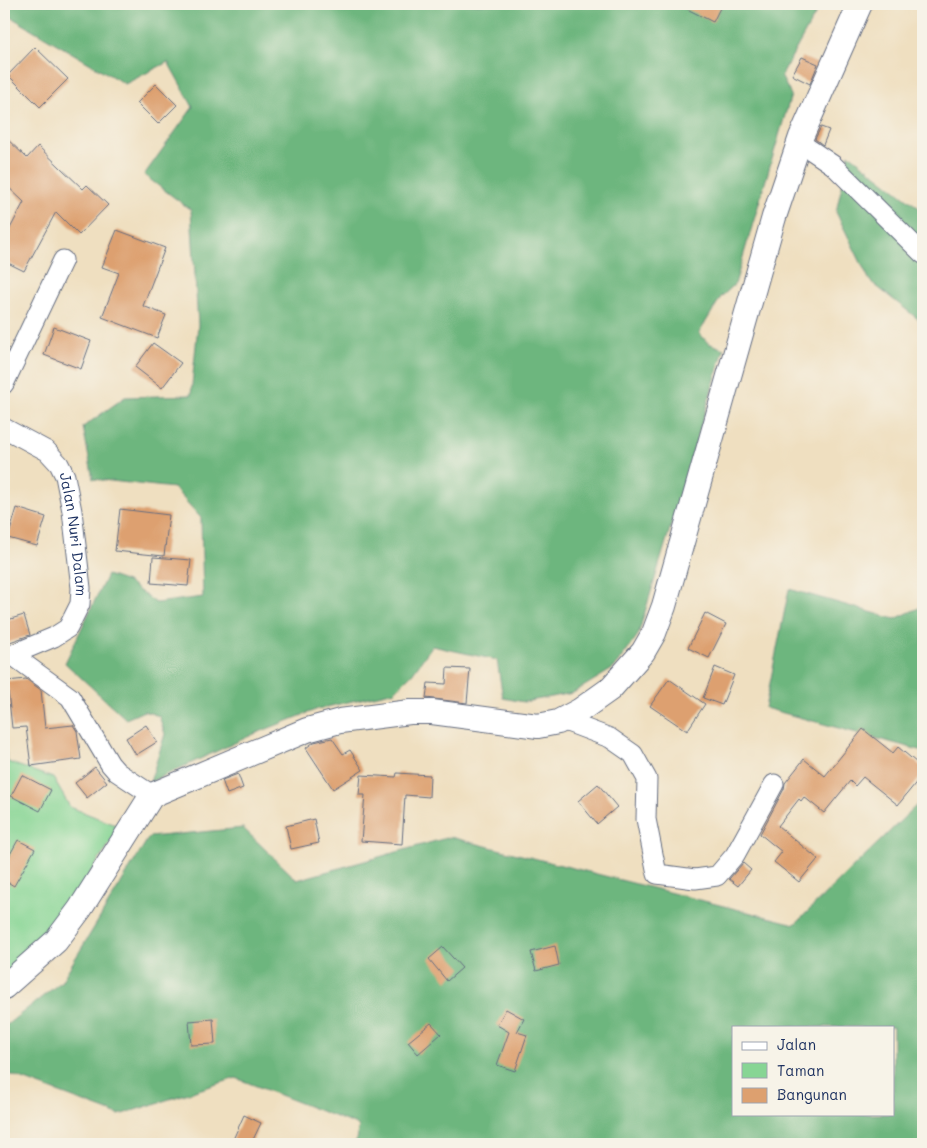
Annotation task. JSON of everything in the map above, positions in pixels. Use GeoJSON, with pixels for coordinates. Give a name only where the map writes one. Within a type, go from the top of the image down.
{"type":"FeatureCollection","features":[{"type":"Feature","properties":{"kind":"main road"},"geometry":{"type":"LineString","coordinates":[[4,987],[56,941],[86,901],[152,795],[307,730],[340,721],[410,712],[432,712],[538,726],[562,720],[579,712],[610,689],[643,652],[654,633],[664,606],[774,216],[799,142],[860,4]]}},
{"type":"Feature","properties":{"kind":"street"},"geometry":{"type":"LineString","coordinates":[[799,142],[833,164],[923,254]]}},
{"type":"Feature","properties":{"kind":"street"},"geometry":{"type":"LineString","coordinates":[[4,384],[63,260]]}},
{"type":"Feature","properties":{"kind":"street","name":"Jalan Nuri Dalam"},"geometry":{"type":"LineString","coordinates":[[4,428],[47,451],[59,464],[65,476],[72,511],[81,588],[80,604],[68,628],[54,637],[8,656]]}},
{"type":"Feature","properties":{"kind":"street"},"geometry":{"type":"LineString","coordinates":[[8,656],[70,697],[110,764],[122,776],[152,795]]}},
{"type":"Feature","properties":{"kind":"street"},"geometry":{"type":"LineString","coordinates":[[562,720],[610,738],[633,754],[647,779],[646,818],[657,874],[695,879],[717,876],[735,854],[774,784]]}},
{"type":"Feature","properties":{"kind":"green space"},"geometry":{"type":"Polygon","coordinates":[[[4,4],[821,4],[781,76],[791,95],[735,284],[721,297],[699,333],[708,343],[724,349],[638,635],[614,668],[573,693],[524,702],[503,698],[497,660],[432,646],[412,674],[395,691],[318,709],[254,734],[150,782],[165,734],[159,716],[144,711],[126,719],[65,663],[107,575],[127,582],[156,603],[203,597],[201,518],[174,488],[93,479],[83,427],[125,397],[191,395],[198,325],[191,210],[144,175],[193,107],[168,62],[125,84],[4,13],[4,4]]]}},
{"type":"Feature","properties":{"kind":"green space"},"geometry":{"type":"Polygon","coordinates":[[[849,154],[923,211],[923,323],[870,281],[836,212],[849,154]]]}},
{"type":"Feature","properties":{"kind":"green space"},"geometry":{"type":"Polygon","coordinates":[[[789,589],[895,619],[923,606],[923,751],[765,708],[789,589]]]}},
{"type":"Feature","properties":{"kind":"green space"},"geometry":{"type":"Polygon","coordinates":[[[4,745],[8,762],[53,778],[70,807],[121,827],[50,933],[4,974],[4,745]]]}},
{"type":"Feature","properties":{"kind":"green space"},"geometry":{"type":"Polygon","coordinates":[[[923,799],[923,1144],[355,1144],[359,1126],[236,1078],[119,1115],[4,1072],[4,1027],[61,982],[149,837],[243,828],[297,880],[450,837],[795,924],[923,799]]]}},
{"type":"Feature","properties":{"kind":"building"},"geometry":{"type":"Polygon","coordinates":[[[677,4],[722,4],[713,22],[677,4]]]}},
{"type":"Feature","properties":{"kind":"building"},"geometry":{"type":"Polygon","coordinates":[[[35,47],[68,79],[40,107],[8,75],[35,47]]]}},
{"type":"Feature","properties":{"kind":"building"},"geometry":{"type":"Polygon","coordinates":[[[802,57],[818,64],[810,84],[792,75],[802,57]]]}},
{"type":"Feature","properties":{"kind":"building"},"geometry":{"type":"Polygon","coordinates":[[[156,84],[177,105],[158,124],[137,103],[156,84]]]}},
{"type":"Feature","properties":{"kind":"building"},"geometry":{"type":"Polygon","coordinates":[[[821,127],[829,130],[823,145],[815,139],[821,127]]]}},
{"type":"Feature","properties":{"kind":"building"},"geometry":{"type":"Polygon","coordinates":[[[4,136],[27,158],[38,146],[83,189],[87,185],[108,205],[79,235],[56,212],[24,271],[4,261],[4,240],[24,202],[4,183],[4,136]]]}},
{"type":"Feature","properties":{"kind":"building"},"geometry":{"type":"Polygon","coordinates":[[[117,230],[165,248],[143,306],[166,315],[157,338],[102,317],[119,273],[102,267],[117,230]]]}},
{"type":"Feature","properties":{"kind":"building"},"geometry":{"type":"Polygon","coordinates":[[[54,327],[91,341],[81,369],[44,355],[54,327]]]}},
{"type":"Feature","properties":{"kind":"building"},"geometry":{"type":"Polygon","coordinates":[[[153,343],[181,363],[162,388],[135,367],[153,343]]]}},
{"type":"Feature","properties":{"kind":"building"},"geometry":{"type":"Polygon","coordinates":[[[17,508],[46,517],[37,546],[8,538],[17,508]]]}},
{"type":"Feature","properties":{"kind":"building"},"geometry":{"type":"Polygon","coordinates":[[[120,509],[169,515],[164,556],[115,551],[120,509]]]}},
{"type":"Feature","properties":{"kind":"building"},"geometry":{"type":"Polygon","coordinates":[[[153,557],[191,560],[188,586],[151,583],[153,557]]]}},
{"type":"Feature","properties":{"kind":"building"},"geometry":{"type":"Polygon","coordinates":[[[705,613],[726,624],[709,658],[688,648],[705,613]]]}},
{"type":"Feature","properties":{"kind":"building"},"geometry":{"type":"Polygon","coordinates":[[[24,615],[30,635],[4,644],[4,621],[24,615]]]}},
{"type":"Feature","properties":{"kind":"building"},"geometry":{"type":"Polygon","coordinates":[[[715,667],[734,675],[722,705],[703,698],[715,667]]]}},
{"type":"Feature","properties":{"kind":"building"},"geometry":{"type":"Polygon","coordinates":[[[447,668],[470,669],[467,703],[426,698],[428,683],[446,684],[447,668]]]}},
{"type":"Feature","properties":{"kind":"building"},"geometry":{"type":"Polygon","coordinates":[[[26,679],[41,690],[45,728],[73,725],[77,731],[81,759],[31,766],[26,727],[12,728],[7,681],[26,679]]]}},
{"type":"Feature","properties":{"kind":"building"},"geometry":{"type":"Polygon","coordinates":[[[669,679],[705,704],[687,731],[650,706],[669,679]]]}},
{"type":"Feature","properties":{"kind":"building"},"geometry":{"type":"Polygon","coordinates":[[[146,725],[157,742],[136,755],[126,738],[146,725]]]}},
{"type":"Feature","properties":{"kind":"building"},"geometry":{"type":"Polygon","coordinates":[[[863,729],[893,753],[898,747],[923,768],[923,774],[898,805],[863,777],[855,786],[850,781],[824,813],[804,797],[801,801],[799,799],[778,826],[818,859],[799,882],[774,862],[782,852],[760,834],[784,789],[785,783],[804,759],[825,776],[863,729]]]}},
{"type":"Feature","properties":{"kind":"building"},"geometry":{"type":"Polygon","coordinates":[[[332,738],[343,754],[350,750],[363,770],[333,789],[306,748],[314,742],[332,738]]]}},
{"type":"Feature","properties":{"kind":"building"},"geometry":{"type":"Polygon","coordinates":[[[95,767],[107,782],[87,798],[75,783],[95,767]]]}},
{"type":"Feature","properties":{"kind":"building"},"geometry":{"type":"Polygon","coordinates":[[[397,773],[430,775],[429,797],[405,795],[402,844],[361,841],[365,795],[359,795],[361,775],[396,777],[397,773]]]}},
{"type":"Feature","properties":{"kind":"building"},"geometry":{"type":"Polygon","coordinates":[[[238,774],[243,788],[227,794],[222,780],[238,774]]]}},
{"type":"Feature","properties":{"kind":"building"},"geometry":{"type":"Polygon","coordinates":[[[22,775],[51,790],[40,811],[11,796],[22,775]]]}},
{"type":"Feature","properties":{"kind":"building"},"geometry":{"type":"Polygon","coordinates":[[[598,784],[617,807],[597,824],[578,801],[598,784]]]}},
{"type":"Feature","properties":{"kind":"building"},"geometry":{"type":"Polygon","coordinates":[[[314,819],[319,843],[291,849],[286,826],[314,819]]]}},
{"type":"Feature","properties":{"kind":"building"},"geometry":{"type":"Polygon","coordinates":[[[18,840],[35,849],[14,886],[4,880],[4,865],[18,840]]]}},
{"type":"Feature","properties":{"kind":"building"},"geometry":{"type":"Polygon","coordinates":[[[743,863],[751,870],[738,886],[729,879],[743,863]]]}},
{"type":"Feature","properties":{"kind":"building"},"geometry":{"type":"Polygon","coordinates":[[[555,946],[559,965],[536,971],[531,952],[555,946]]]}},
{"type":"Feature","properties":{"kind":"building"},"geometry":{"type":"Polygon","coordinates":[[[443,947],[462,968],[447,981],[429,959],[443,947]]]}},
{"type":"Feature","properties":{"kind":"building"},"geometry":{"type":"Polygon","coordinates":[[[506,1009],[524,1019],[517,1032],[527,1035],[515,1071],[497,1065],[509,1032],[497,1025],[506,1009]]]}},
{"type":"Feature","properties":{"kind":"building"},"geometry":{"type":"Polygon","coordinates":[[[213,1019],[215,1044],[191,1045],[189,1021],[213,1019]]]}},
{"type":"Feature","properties":{"kind":"building"},"geometry":{"type":"Polygon","coordinates":[[[431,1023],[441,1034],[418,1054],[408,1042],[431,1023]]]}},
{"type":"Feature","properties":{"kind":"building"},"geometry":{"type":"Polygon","coordinates":[[[244,1115],[261,1123],[251,1144],[231,1144],[244,1115]]]}}]}
